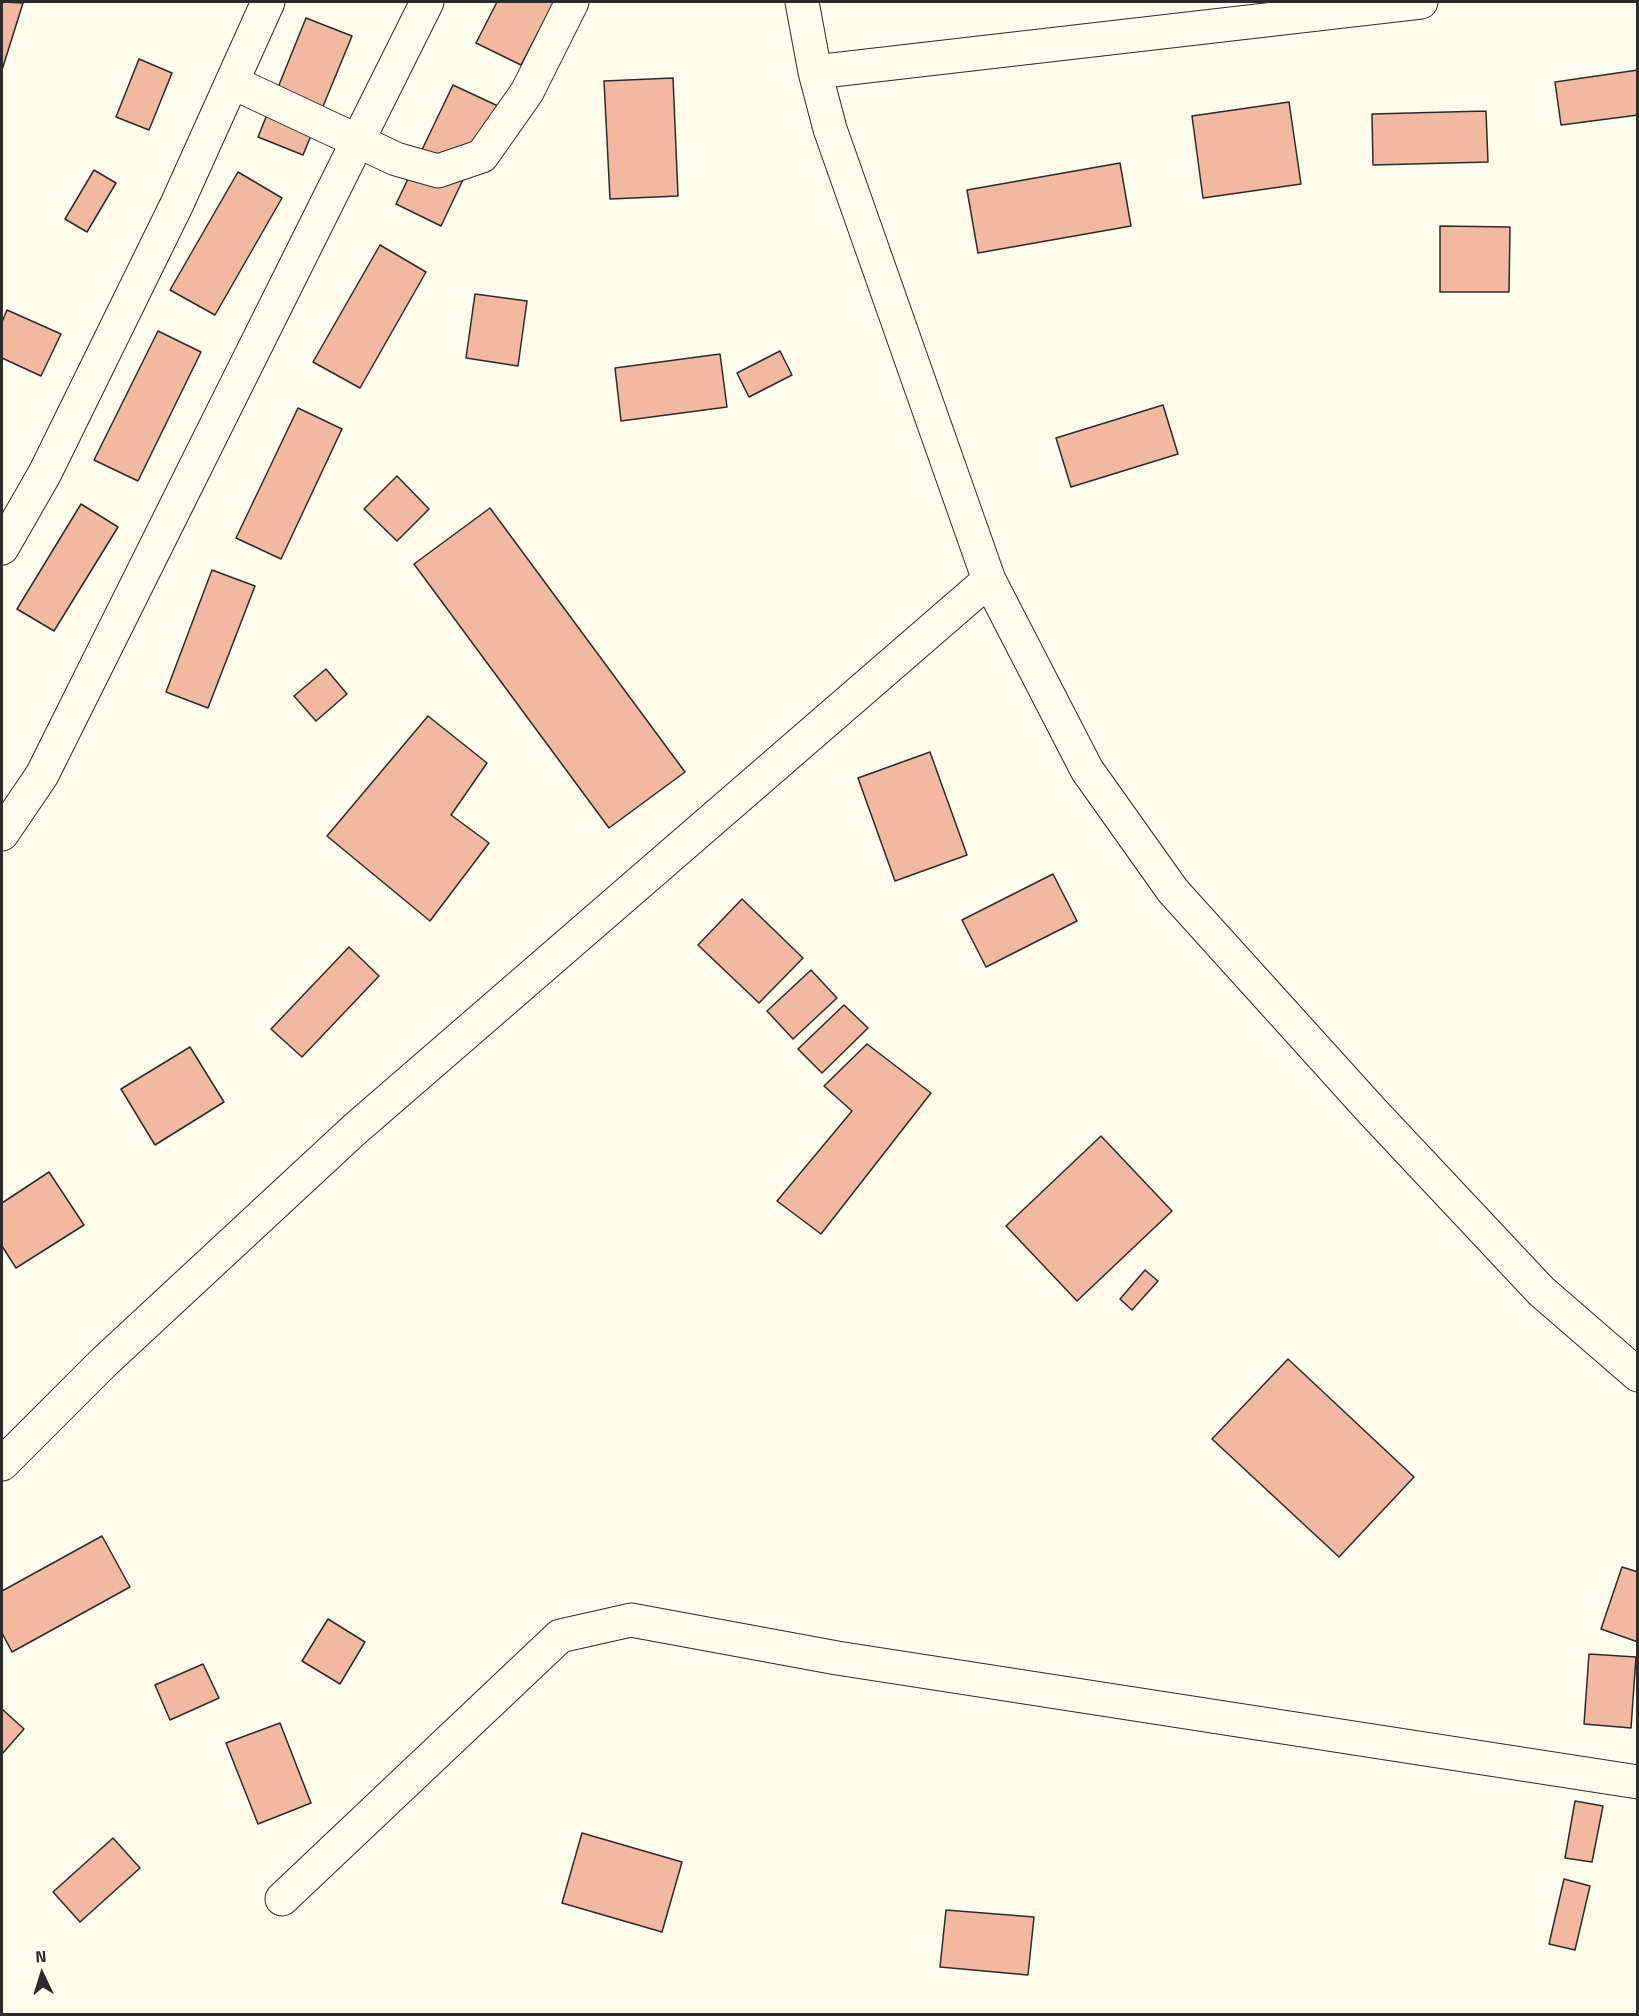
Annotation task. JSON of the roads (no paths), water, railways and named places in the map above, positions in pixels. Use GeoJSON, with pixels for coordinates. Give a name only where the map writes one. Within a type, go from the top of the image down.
{"type":"FeatureCollection","features":[{"type":"Feature","properties":{"kind":"street"},"geometry":{"type":"LineString","coordinates":[[2,548],[50,463],[234,83],[268,2]]}},
{"type":"Feature","properties":{"kind":"street"},"geometry":{"type":"LineString","coordinates":[[2,834],[42,775],[428,2]]}},
{"type":"Feature","properties":{"kind":"street"},"geometry":{"type":"LineString","coordinates":[[234,83],[396,159],[438,171],[482,156],[527,92],[572,2]]}},
{"type":"Feature","properties":{"kind":"street"},"geometry":{"type":"LineString","coordinates":[[802,2],[815,72],[830,129],[989,580],[1087,770],[1173,891],[1372,1111],[1541,1291],[1638,1375]]}},
{"type":"Feature","properties":{"kind":"street"},"geometry":{"type":"LineString","coordinates":[[815,72],[1421,2]]}},
{"type":"Feature","properties":{"kind":"street"},"geometry":{"type":"LineString","coordinates":[[2,1464],[103,1363],[354,1130],[989,580]]}},
{"type":"Feature","properties":{"kind":"street"},"geometry":{"type":"LineString","coordinates":[[282,1899],[560,1636],[631,1620],[837,1658],[1638,1782]]}}]}
